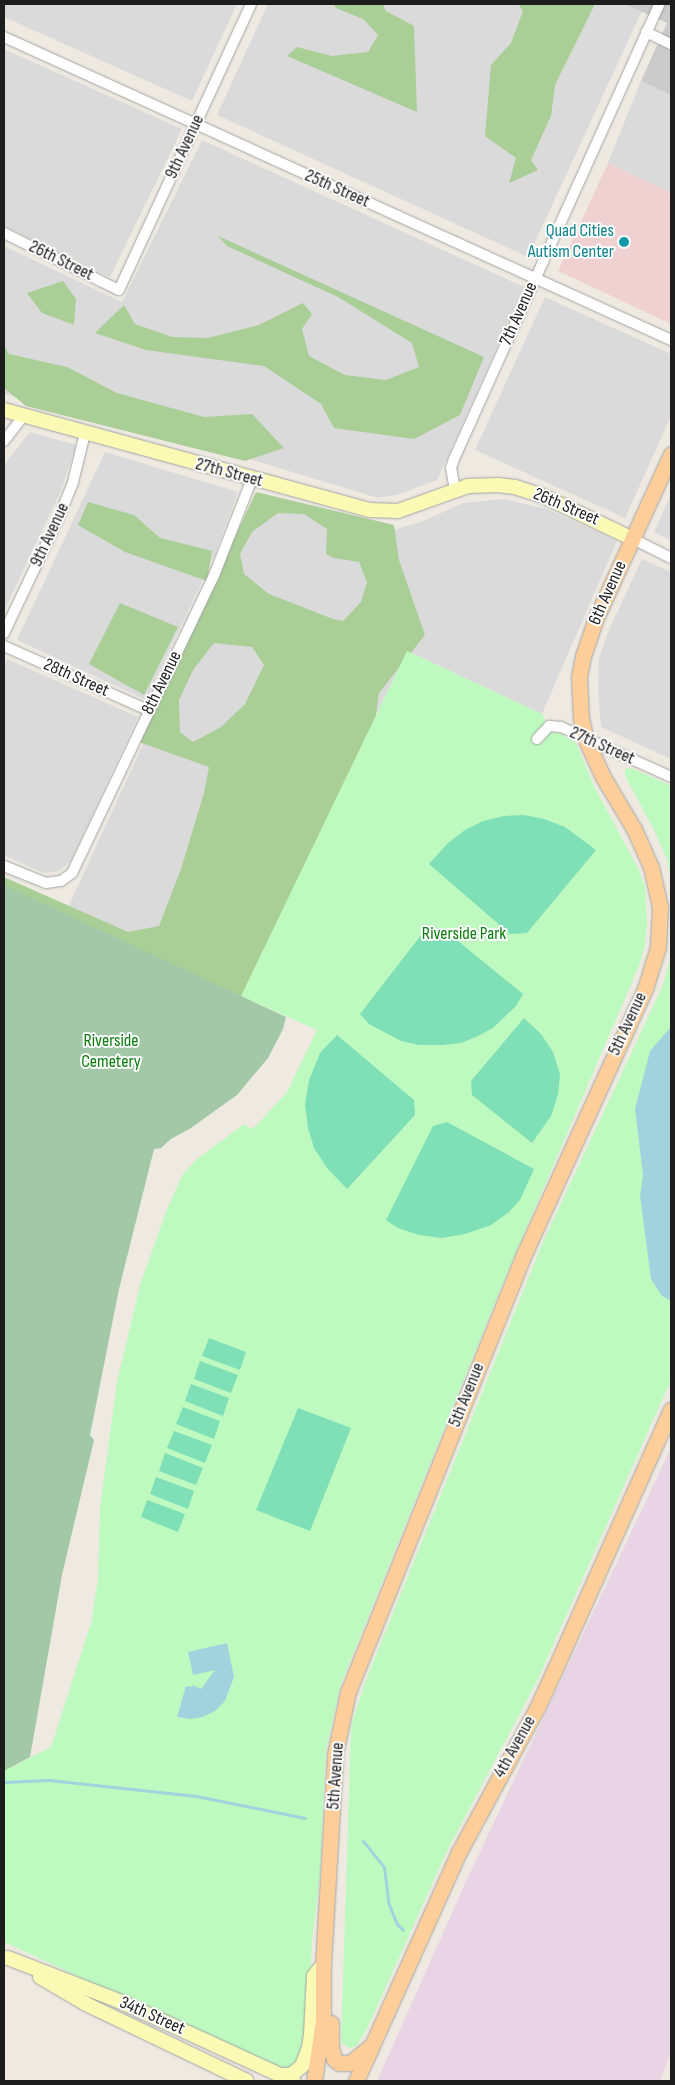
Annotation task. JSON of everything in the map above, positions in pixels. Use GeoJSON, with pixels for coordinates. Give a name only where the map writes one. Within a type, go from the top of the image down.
{"type":"FeatureCollection","features":[{"type":"Feature","properties":{"kind":"main road","name":"6th Avenue"},"geometry":{"type":"LineString","coordinates":[[586,740],[580,699],[580,677],[583,656],[596,618],[671,454]]}},
{"type":"Feature","properties":{"kind":"main road","name":"5th Avenue"},"geometry":{"type":"LineString","coordinates":[[314,2081],[323,2021],[323,1965],[336,1754],[342,1713],[348,1692],[525,1252],[645,989],[658,948],[660,907],[651,867],[634,829],[598,768],[586,740]]}},
{"type":"Feature","properties":{"kind":"main road","name":"4th Avenue"},"geometry":{"type":"LineString","coordinates":[[356,2081],[462,1845],[537,1708],[671,1410]]}},
{"type":"Feature","properties":{"kind":"main road"},"geometry":{"type":"LineString","coordinates":[[323,1965],[333,2002],[331,2047],[334,2059],[344,2064],[350,2062],[372,2045]]}},
{"type":"Feature","properties":{"kind":"street","name":"9th Avenue"},"geometry":{"type":"LineString","coordinates":[[119,290],[251,4]]}},
{"type":"Feature","properties":{"kind":"street","name":"7th Avenue"},"geometry":{"type":"LineString","coordinates":[[455,490],[451,468],[454,459],[659,4]]}},
{"type":"Feature","properties":{"kind":"street"},"geometry":{"type":"LineString","coordinates":[[646,32],[671,44]]}},
{"type":"Feature","properties":{"kind":"street","name":"25th Street"},"geometry":{"type":"LineString","coordinates":[[4,37],[671,340]]}},
{"type":"Feature","properties":{"kind":"street","name":"26th Street"},"geometry":{"type":"LineString","coordinates":[[4,233],[119,290]]}},
{"type":"Feature","properties":{"kind":"street","name":"27th Street"},"geometry":{"type":"LineString","coordinates":[[4,410],[345,506],[383,512],[398,511],[414,507],[455,490]]}},
{"type":"Feature","properties":{"kind":"street"},"geometry":{"type":"LineString","coordinates":[[4,441],[24,416]]}},
{"type":"Feature","properties":{"kind":"street","name":"9th Avenue"},"geometry":{"type":"LineString","coordinates":[[4,633],[74,482],[85,433]]}},
{"type":"Feature","properties":{"kind":"street","name":"8th Avenue"},"geometry":{"type":"LineString","coordinates":[[4,866],[46,883],[61,881],[72,873],[148,710],[213,578],[252,479]]}},
{"type":"Feature","properties":{"kind":"street","name":"26th Street"},"geometry":{"type":"LineString","coordinates":[[455,490],[468,486],[498,484],[536,493],[616,529],[671,558]]}},
{"type":"Feature","properties":{"kind":"street","name":"28th Street"},"geometry":{"type":"LineString","coordinates":[[4,646],[148,710]]}},
{"type":"Feature","properties":{"kind":"street","name":"27th Street"},"geometry":{"type":"LineString","coordinates":[[537,739],[549,726],[555,726],[671,777]]}},
{"type":"Feature","properties":{"kind":"street","name":"34th Street"},"geometry":{"type":"LineString","coordinates":[[6,1956],[119,2001],[293,2081]]}},
{"type":"Feature","properties":{"kind":"street","name":"34th Street"},"geometry":{"type":"LineString","coordinates":[[6,1956],[86,2004],[247,2081]]}},
{"type":"Feature","properties":{"kind":"street"},"geometry":{"type":"LineString","coordinates":[[278,2074],[291,2075],[302,2066],[309,2048],[311,2034],[314,1976],[323,1965]]}},
{"type":"Feature","properties":{"kind":"shaded area"},"geometry":{"type":"Polygon","coordinates":[[[4,4],[237,4],[192,101],[4,17],[4,4]]]}},
{"type":"Feature","properties":{"kind":"shaded area"},"geometry":{"type":"Polygon","coordinates":[[[268,4],[625,4],[642,11],[528,257],[217,115],[268,4]]]}},
{"type":"Feature","properties":{"kind":"shaded area"},"geometry":{"type":"Polygon","coordinates":[[[625,4],[671,4],[671,95],[641,81],[667,23],[625,4]]]}},
{"type":"Feature","properties":{"kind":"shaded area"},"geometry":{"type":"Polygon","coordinates":[[[4,49],[182,129],[110,277],[4,226],[4,49]]]}},
{"type":"Feature","properties":{"kind":"shaded area"},"geometry":{"type":"Polygon","coordinates":[[[641,81],[671,95],[671,193],[608,163],[641,81]]]}},
{"type":"Feature","properties":{"kind":"shaded area"},"geometry":{"type":"Polygon","coordinates":[[[202,140],[524,287],[437,480],[400,494],[378,498],[199,444],[4,394],[4,246],[122,302],[202,140]]]}},
{"type":"Feature","properties":{"kind":"shaded area"},"geometry":{"type":"Polygon","coordinates":[[[608,163],[671,193],[671,324],[558,271],[608,163]]]}},
{"type":"Feature","properties":{"kind":"shaded area"},"geometry":{"type":"Polygon","coordinates":[[[545,297],[671,354],[671,416],[625,518],[475,450],[545,297]]]}},
{"type":"Feature","properties":{"kind":"shaded area"},"geometry":{"type":"Polygon","coordinates":[[[30,432],[76,445],[60,493],[4,611],[4,465],[30,432]]]}},
{"type":"Feature","properties":{"kind":"shaded area"},"geometry":{"type":"Polygon","coordinates":[[[105,452],[238,492],[214,556],[146,700],[17,640],[105,452]]]}},
{"type":"Feature","properties":{"kind":"shaded area"},"geometry":{"type":"Polygon","coordinates":[[[671,494],[671,540],[654,532],[671,494]]]}},
{"type":"Feature","properties":{"kind":"shaded area"},"geometry":{"type":"Polygon","coordinates":[[[257,497],[390,531],[421,522],[463,503],[503,499],[547,509],[617,541],[542,714],[407,651],[241,996],[65,914],[257,497]]]}},
{"type":"Feature","properties":{"kind":"shaded area"},"geometry":{"type":"Polygon","coordinates":[[[642,559],[671,572],[671,759],[601,727],[598,690],[599,658],[608,632],[642,559]]]}},
{"type":"Feature","properties":{"kind":"shaded area"},"geometry":{"type":"Polygon","coordinates":[[[7,659],[138,717],[70,862],[59,871],[43,873],[4,855],[4,666],[7,659]]]}},
{"type":"Feature","properties":{"kind":"shaded area"},"geometry":{"type":"Polygon","coordinates":[[[671,1448],[671,2051],[660,2081],[377,2081],[468,1877],[671,1448]]]}},
{"type":"Feature","properties":{"kind":"green space"},"geometry":{"type":"Polygon","coordinates":[[[333,4],[383,4],[386,11],[414,26],[417,112],[287,56],[297,47],[332,56],[368,52],[378,35],[363,19],[336,8],[333,4]]]}},
{"type":"Feature","properties":{"kind":"green space"},"geometry":{"type":"Polygon","coordinates":[[[518,4],[595,4],[555,85],[551,116],[531,160],[538,170],[509,183],[516,158],[485,136],[491,65],[511,43],[523,11],[518,4]]]}},
{"type":"Feature","properties":{"kind":"green space"},"geometry":{"type":"Polygon","coordinates":[[[218,236],[484,357],[460,415],[414,439],[334,428],[321,404],[264,366],[146,350],[95,333],[124,305],[135,324],[172,337],[208,338],[259,325],[303,303],[312,314],[302,329],[309,356],[345,375],[386,380],[419,367],[412,343],[338,297],[227,246],[218,236]]]}},
{"type":"Feature","properties":{"kind":"green space"},"geometry":{"type":"Polygon","coordinates":[[[63,281],[76,299],[74,325],[42,313],[27,293],[63,281]]]}},
{"type":"Feature","properties":{"kind":"green space"},"geometry":{"type":"Polygon","coordinates":[[[4,345],[9,354],[67,367],[117,393],[204,417],[252,414],[284,448],[245,461],[26,406],[4,388],[4,345]]]}},
{"type":"Feature","properties":{"kind":"green space"},"geometry":{"type":"Polygon","coordinates":[[[256,492],[394,525],[399,560],[425,635],[379,693],[369,765],[248,1009],[4,897],[4,877],[128,932],[159,926],[181,869],[204,793],[209,767],[139,742],[256,492]],[[278,513],[252,532],[240,554],[244,574],[269,594],[333,619],[343,621],[361,602],[367,582],[359,562],[334,558],[326,554],[327,529],[304,514],[278,513]],[[214,643],[193,670],[179,700],[180,732],[193,742],[221,727],[245,704],[264,665],[252,647],[214,643]]]}},
{"type":"Feature","properties":{"kind":"green space"},"geometry":{"type":"Polygon","coordinates":[[[88,502],[134,515],[160,538],[212,551],[207,581],[125,552],[78,525],[88,502]]]}},
{"type":"Feature","properties":{"kind":"green space"},"geometry":{"type":"Polygon","coordinates":[[[120,603],[178,627],[144,695],[89,664],[120,603]]]}},
{"type":"Feature","properties":{"kind":"green space","name":"Riverside Park"},"geometry":{"type":"Polygon","coordinates":[[[407,651],[542,714],[551,732],[559,733],[576,743],[594,786],[639,870],[645,887],[647,923],[645,945],[639,966],[505,1278],[341,1684],[326,1749],[320,1874],[312,1942],[309,2020],[299,2060],[289,2069],[282,2071],[4,1942],[4,1771],[51,1747],[91,1623],[98,1579],[100,1508],[117,1382],[140,1285],[167,1209],[183,1174],[196,1160],[244,1124],[250,1129],[256,1126],[287,1092],[317,1030],[241,996],[407,651]]]}},
{"type":"Feature","properties":{"kind":"green space"},"geometry":{"type":"Polygon","coordinates":[[[632,768],[671,786],[671,879],[667,859],[652,826],[625,776],[625,769],[632,768]]]}},
{"type":"Feature","properties":{"kind":"green space"},"geometry":{"type":"Polygon","coordinates":[[[524,815],[544,819],[565,827],[596,850],[527,933],[510,934],[429,864],[448,843],[465,830],[483,821],[504,816],[524,815]]]}},
{"type":"Feature","properties":{"kind":"green space","name":"Riverside Cemetery"},"geometry":{"type":"Polygon","coordinates":[[[4,885],[286,1017],[283,1029],[268,1058],[237,1095],[191,1128],[171,1139],[161,1148],[154,1149],[119,1289],[90,1435],[94,1440],[62,1575],[30,1757],[4,1771],[4,885]]]}},
{"type":"Feature","properties":{"kind":"green space"},"geometry":{"type":"Polygon","coordinates":[[[442,928],[523,994],[516,1006],[493,1028],[461,1043],[419,1045],[401,1041],[369,1024],[360,1014],[425,930],[442,928]]]}},
{"type":"Feature","properties":{"kind":"green space"},"geometry":{"type":"Polygon","coordinates":[[[671,957],[671,1380],[537,1681],[448,1849],[366,2031],[356,2046],[349,2048],[341,2042],[351,1726],[364,1685],[543,1242],[663,985],[671,957]]]}},
{"type":"Feature","properties":{"kind":"green space"},"geometry":{"type":"Polygon","coordinates":[[[524,1018],[541,1034],[553,1052],[560,1074],[558,1095],[551,1116],[532,1143],[472,1095],[471,1081],[524,1018]]]}},
{"type":"Feature","properties":{"kind":"green space"},"geometry":{"type":"Polygon","coordinates":[[[337,1035],[414,1100],[415,1115],[347,1189],[327,1168],[314,1148],[308,1128],[305,1104],[309,1080],[320,1053],[337,1035]]]}},
{"type":"Feature","properties":{"kind":"green space"},"geometry":{"type":"Polygon","coordinates":[[[447,1122],[534,1169],[520,1200],[509,1212],[491,1225],[465,1234],[442,1238],[419,1235],[398,1228],[386,1220],[433,1126],[447,1122]]]}},
{"type":"Feature","properties":{"kind":"green space"},"geometry":{"type":"Polygon","coordinates":[[[209,1338],[246,1352],[240,1370],[202,1356],[209,1338]]]}},
{"type":"Feature","properties":{"kind":"green space"},"geometry":{"type":"Polygon","coordinates":[[[200,1361],[238,1375],[231,1393],[194,1379],[200,1361]]]}},
{"type":"Feature","properties":{"kind":"green space"},"geometry":{"type":"Polygon","coordinates":[[[191,1384],[229,1398],[223,1416],[185,1401],[191,1384]]]}},
{"type":"Feature","properties":{"kind":"green space"},"geometry":{"type":"Polygon","coordinates":[[[183,1407],[220,1421],[214,1439],[176,1424],[183,1407]]]}},
{"type":"Feature","properties":{"kind":"green space"},"geometry":{"type":"Polygon","coordinates":[[[298,1408],[351,1428],[310,1531],[256,1510],[298,1408]]]}},
{"type":"Feature","properties":{"kind":"green space"},"geometry":{"type":"Polygon","coordinates":[[[174,1431],[212,1445],[205,1463],[167,1448],[174,1431]]]}},
{"type":"Feature","properties":{"kind":"green space"},"geometry":{"type":"Polygon","coordinates":[[[165,1453],[203,1468],[196,1485],[159,1471],[165,1453]]]}},
{"type":"Feature","properties":{"kind":"green space"},"geometry":{"type":"Polygon","coordinates":[[[156,1477],[194,1491],[188,1509],[150,1494],[156,1477]]]}},
{"type":"Feature","properties":{"kind":"green space"},"geometry":{"type":"Polygon","coordinates":[[[147,1500],[185,1514],[178,1532],[141,1517],[147,1500]]]}},
{"type":"Feature","properties":{"kind":"water"},"geometry":{"type":"Polygon","coordinates":[[[671,1027],[671,1301],[662,1296],[651,1279],[640,1196],[643,1175],[635,1109],[650,1051],[671,1027]]]}},
{"type":"Feature","properties":{"kind":"water"},"geometry":{"type":"Polygon","coordinates":[[[227,1643],[234,1677],[225,1701],[215,1711],[203,1717],[190,1719],[177,1717],[186,1686],[192,1687],[193,1685],[201,1689],[215,1670],[193,1675],[188,1652],[227,1643]]]}},
{"type":"Feature","properties":{"kind":"waterway"},"geometry":{"type":"LineString","coordinates":[[4,1782],[49,1780],[196,1796],[305,1818]]}},
{"type":"Feature","properties":{"kind":"waterway"},"geometry":{"type":"LineString","coordinates":[[363,1841],[384,1867],[388,1902],[397,1924],[403,1930]]}},
{"type":"Feature","properties":{"kind":"place","name":"Quad Cities Autism Center"},"geometry":{"type":"Point","coordinates":[624,242]}}]}
